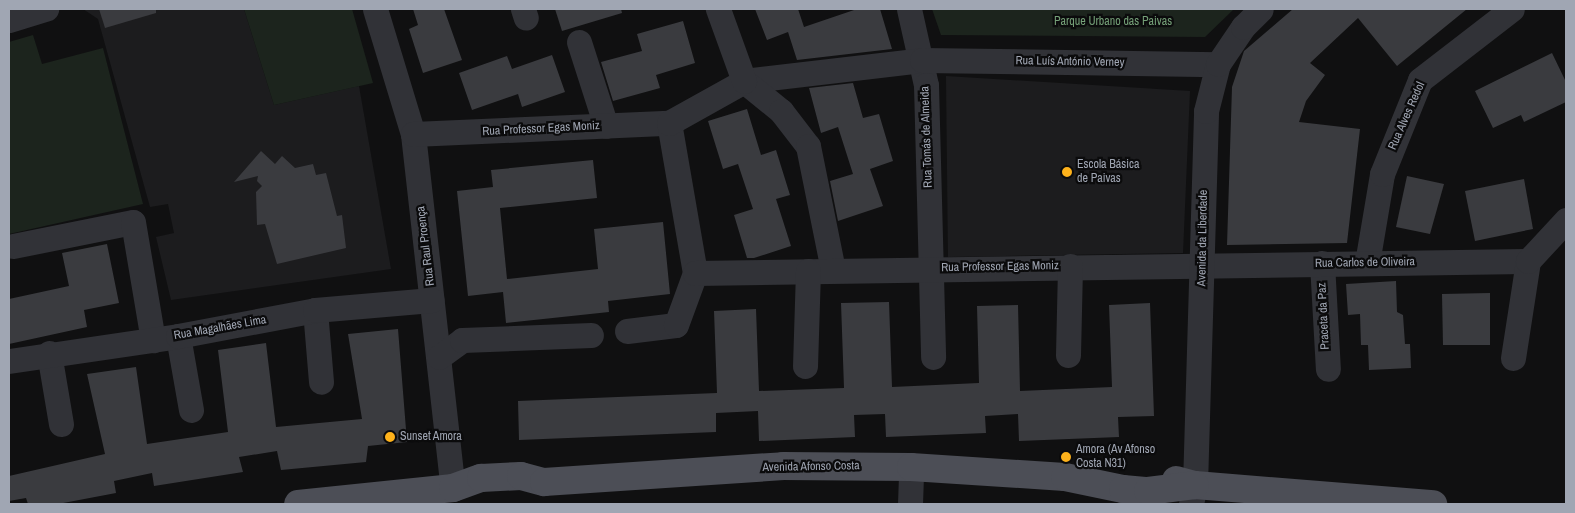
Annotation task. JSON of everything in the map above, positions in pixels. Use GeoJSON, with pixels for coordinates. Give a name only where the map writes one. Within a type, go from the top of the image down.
{"type":"FeatureCollection","features":[{"type":"Feature","properties":{"kind":"main road","name":"Avenida Afonso Costa"},"geometry":{"type":"LineString","coordinates":[[298,504],[453,488],[481,478],[498,476],[522,476],[544,482],[783,466],[910,467],[1079,478],[1107,471],[1148,472],[1193,494],[1434,504]]}},
{"type":"Feature","properties":{"kind":"street"},"geometry":{"type":"LineString","coordinates":[[9,20],[46,9]]}},
{"type":"Feature","properties":{"kind":"street","name":"Rua Raul Proença"},"geometry":{"type":"LineString","coordinates":[[376,9],[413,134],[453,488]]}},
{"type":"Feature","properties":{"kind":"street"},"geometry":{"type":"LineString","coordinates":[[718,9],[744,80],[780,111],[808,146],[833,270]]}},
{"type":"Feature","properties":{"kind":"street","name":"Rua Tomás de Almeida"},"geometry":{"type":"LineString","coordinates":[[909,9],[922,60],[926,85],[930,268]]}},
{"type":"Feature","properties":{"kind":"street","name":"Avenida da Liberdade"},"geometry":{"type":"LineString","coordinates":[[1193,494],[1203,264],[1206,111],[1218,64],[1242,27],[1261,9]]}},
{"type":"Feature","properties":{"kind":"street","name":"Rua Alves Redol"},"geometry":{"type":"LineString","coordinates":[[1367,263],[1382,174],[1420,80],[1512,9]]}},
{"type":"Feature","properties":{"kind":"street"},"geometry":{"type":"LineString","coordinates":[[579,42],[606,126]]}},
{"type":"Feature","properties":{"kind":"street","name":"Rua Luís António Verney"},"geometry":{"type":"LineString","coordinates":[[744,80],[822,73],[922,60],[1218,64]]}},
{"type":"Feature","properties":{"kind":"street","name":"Rua Professor Egas Moniz"},"geometry":{"type":"LineString","coordinates":[[413,134],[669,124],[744,80]]}},
{"type":"Feature","properties":{"kind":"street"},"geometry":{"type":"LineString","coordinates":[[626,331],[676,325],[695,273],[669,124]]}},
{"type":"Feature","properties":{"kind":"street"},"geometry":{"type":"LineString","coordinates":[[1514,358],[1528,261],[1566,220]]}},
{"type":"Feature","properties":{"kind":"street"},"geometry":{"type":"LineString","coordinates":[[13,246],[133,222],[153,340]]}},
{"type":"Feature","properties":{"kind":"street","name":"Rua Carlos de Oliveira"},"geometry":{"type":"LineString","coordinates":[[1203,264],[1528,261]]}},
{"type":"Feature","properties":{"kind":"street","name":"Praceta da Paz"},"geometry":{"type":"LineString","coordinates":[[1322,263],[1328,368]]}},
{"type":"Feature","properties":{"kind":"street","name":"Rua Professor Egas Moniz"},"geometry":{"type":"LineString","coordinates":[[695,273],[1203,264]]}},
{"type":"Feature","properties":{"kind":"street","name":"Rua Professor Egas Moniz"},"geometry":{"type":"LineString","coordinates":[[1068,355],[1070,266]]}},
{"type":"Feature","properties":{"kind":"street","name":"Rua Professor Egas Moniz"},"geometry":{"type":"LineString","coordinates":[[930,268],[933,357]]}},
{"type":"Feature","properties":{"kind":"street"},"geometry":{"type":"LineString","coordinates":[[805,366],[808,271]]}},
{"type":"Feature","properties":{"kind":"street","name":"Rua Magalhães Lima"},"geometry":{"type":"LineString","coordinates":[[9,361],[50,353],[178,336],[315,310],[432,300]]}},
{"type":"Feature","properties":{"kind":"street"},"geometry":{"type":"LineString","coordinates":[[315,310],[321,382]]}},
{"type":"Feature","properties":{"kind":"street"},"geometry":{"type":"LineString","coordinates":[[438,356],[462,340],[591,335]]}},
{"type":"Feature","properties":{"kind":"street"},"geometry":{"type":"LineString","coordinates":[[178,336],[191,410]]}},
{"type":"Feature","properties":{"kind":"street"},"geometry":{"type":"LineString","coordinates":[[50,353],[61,424]]}},
{"type":"Feature","properties":{"kind":"street"},"geometry":{"type":"LineString","coordinates":[[910,467],[910,504]]}},
{"type":"Feature","properties":{"kind":"shaded area"},"geometry":{"type":"Polygon","coordinates":[[[83,9],[244,9],[274,105],[359,86],[391,269],[171,300],[156,237],[174,233],[168,204],[150,207],[98,19],[83,9]]]}},
{"type":"Feature","properties":{"kind":"shaded area","name":"Escola Básica de Paivas"},"geometry":{"type":"Polygon","coordinates":[[[946,76],[1190,91],[1183,253],[948,257],[946,76]]]}},
{"type":"Feature","properties":{"kind":"green space"},"geometry":{"type":"Polygon","coordinates":[[[244,9],[352,9],[373,83],[274,105],[244,9]]]}},
{"type":"Feature","properties":{"kind":"green space","name":"Parque Urbano das Paivas"},"geometry":{"type":"Polygon","coordinates":[[[932,9],[1234,9],[1205,37],[941,35],[932,9]]]}},
{"type":"Feature","properties":{"kind":"green space"},"geometry":{"type":"Polygon","coordinates":[[[33,35],[42,64],[103,48],[143,204],[9,234],[9,42],[33,35]]]}},
{"type":"Feature","properties":{"kind":"building"},"geometry":{"type":"Polygon","coordinates":[[[99,9],[156,9],[156,13],[105,28],[99,9]]]}},
{"type":"Feature","properties":{"kind":"building"},"geometry":{"type":"Polygon","coordinates":[[[413,9],[444,9],[462,60],[423,73],[409,29],[418,25],[413,9]]]}},
{"type":"Feature","properties":{"kind":"building"},"geometry":{"type":"Polygon","coordinates":[[[555,9],[621,9],[622,13],[562,31],[555,9]]]}},
{"type":"Feature","properties":{"kind":"building"},"geometry":{"type":"Polygon","coordinates":[[[755,9],[798,9],[804,27],[857,9],[880,9],[892,49],[797,60],[788,32],[767,40],[755,9]]]}},
{"type":"Feature","properties":{"kind":"building"},"geometry":{"type":"Polygon","coordinates":[[[1293,9],[1467,9],[1397,66],[1358,18],[1310,63],[1325,75],[1306,101],[1299,122],[1360,129],[1347,243],[1227,245],[1232,87],[1244,51],[1293,9]]]}},
{"type":"Feature","properties":{"kind":"building"},"geometry":{"type":"Polygon","coordinates":[[[683,21],[695,63],[656,75],[660,88],[613,101],[601,62],[642,51],[637,34],[683,21]]]}},
{"type":"Feature","properties":{"kind":"building"},"geometry":{"type":"Polygon","coordinates":[[[1552,53],[1566,82],[1566,102],[1524,122],[1521,115],[1493,128],[1475,91],[1552,53]]]}},
{"type":"Feature","properties":{"kind":"building"},"geometry":{"type":"Polygon","coordinates":[[[552,55],[565,92],[522,107],[518,94],[472,110],[459,73],[507,56],[512,69],[552,55]]]}},
{"type":"Feature","properties":{"kind":"building"},"geometry":{"type":"Polygon","coordinates":[[[853,83],[863,118],[879,114],[893,161],[870,169],[883,206],[838,221],[830,181],[853,174],[838,127],[821,133],[809,88],[853,83]]]}},
{"type":"Feature","properties":{"kind":"building"},"geometry":{"type":"Polygon","coordinates":[[[747,109],[761,155],[776,150],[790,195],[776,199],[791,246],[754,258],[747,258],[734,215],[753,209],[738,164],[723,169],[708,121],[747,109]]]}},
{"type":"Feature","properties":{"kind":"building"},"geometry":{"type":"Polygon","coordinates":[[[261,151],[275,164],[282,156],[295,168],[313,164],[316,175],[326,173],[337,216],[342,215],[346,248],[277,264],[265,224],[257,225],[256,192],[262,186],[257,181],[258,176],[234,182],[261,151]]]}},
{"type":"Feature","properties":{"kind":"building"},"geometry":{"type":"Polygon","coordinates":[[[593,160],[597,198],[500,208],[507,279],[598,269],[594,229],[663,222],[670,294],[608,301],[609,312],[506,323],[503,292],[468,296],[457,191],[493,187],[491,170],[593,160]]]}},
{"type":"Feature","properties":{"kind":"building"},"geometry":{"type":"Polygon","coordinates":[[[1407,176],[1444,184],[1430,234],[1396,227],[1407,176]]]}},
{"type":"Feature","properties":{"kind":"building"},"geometry":{"type":"Polygon","coordinates":[[[1524,179],[1533,229],[1475,241],[1465,191],[1524,179]]]}},
{"type":"Feature","properties":{"kind":"building"},"geometry":{"type":"Polygon","coordinates":[[[107,244],[119,303],[84,310],[87,327],[9,344],[9,299],[69,286],[62,253],[107,244]]]}},
{"type":"Feature","properties":{"kind":"building"},"geometry":{"type":"Polygon","coordinates":[[[1396,281],[1397,312],[1403,315],[1405,344],[1410,344],[1411,368],[1369,370],[1368,345],[1361,345],[1360,314],[1348,315],[1346,284],[1396,281]]]}},
{"type":"Feature","properties":{"kind":"building"},"geometry":{"type":"Polygon","coordinates":[[[1490,293],[1490,345],[1443,345],[1442,294],[1490,293]]]}},
{"type":"Feature","properties":{"kind":"building"},"geometry":{"type":"Polygon","coordinates":[[[889,302],[892,387],[979,383],[977,306],[1018,305],[1020,391],[1112,387],[1109,305],[1150,303],[1154,416],[1118,417],[1119,437],[1019,441],[1018,414],[985,416],[986,433],[886,437],[885,414],[854,415],[855,437],[759,441],[758,411],[716,413],[716,432],[519,440],[518,401],[717,393],[714,311],[756,309],[759,391],[844,388],[841,303],[889,302]]]}},
{"type":"Feature","properties":{"kind":"building"},"geometry":{"type":"Polygon","coordinates":[[[398,329],[407,442],[368,446],[366,462],[281,470],[277,451],[239,457],[243,472],[154,486],[152,473],[114,481],[116,493],[58,504],[28,504],[26,498],[9,501],[9,476],[105,454],[87,374],[136,367],[147,444],[228,432],[218,350],[266,343],[276,427],[362,419],[348,334],[398,329]]]}},
{"type":"Feature","properties":{"kind":"place","name":"Escola Básica de Paivas"},"geometry":{"type":"Point","coordinates":[1067,172]}},
{"type":"Feature","properties":{"kind":"place","name":"Sunset Amora"},"geometry":{"type":"Point","coordinates":[390,437]}},
{"type":"Feature","properties":{"kind":"place","name":"Amora (Av Afonso Costa N31)"},"geometry":{"type":"Point","coordinates":[1066,457]}}]}
